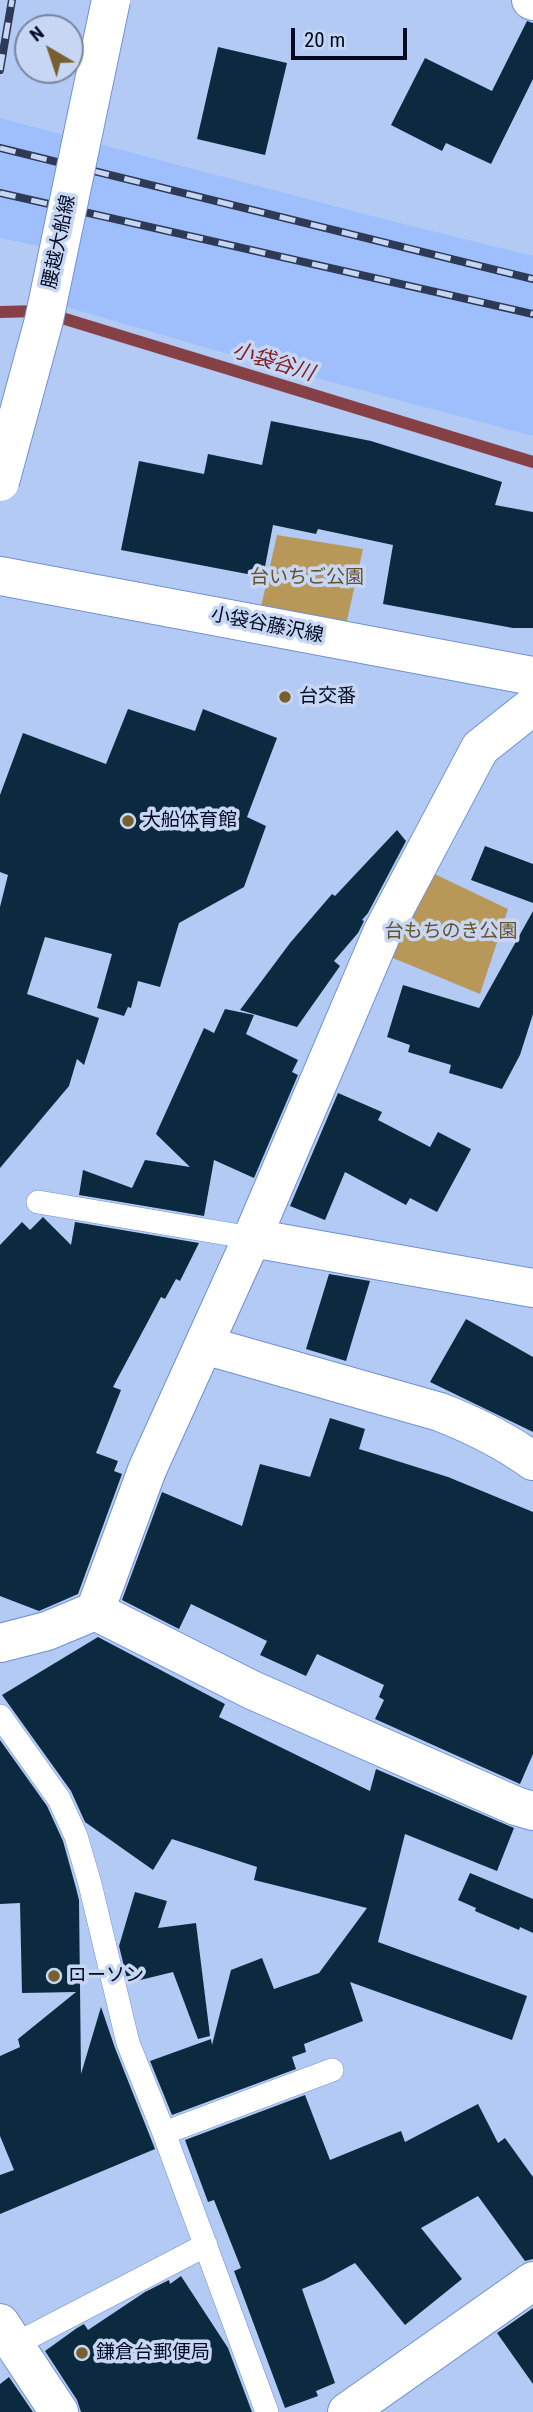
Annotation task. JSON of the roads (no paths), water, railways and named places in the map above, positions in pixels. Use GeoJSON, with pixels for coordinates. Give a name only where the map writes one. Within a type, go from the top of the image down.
{"type":"FeatureCollection","features":[{"type":"Feature","properties":{"kind":"street","name":"腰越大船線"},"geometry":{"type":"LineString","coordinates":[[0,482],[44,320],[111,0]]}},
{"type":"Feature","properties":{"kind":"street","name":"小袋谷藤沢線"},"geometry":{"type":"LineString","coordinates":[[1,585],[533,676]]}},
{"type":"Feature","properties":{"kind":"street"},"geometry":{"type":"LineString","coordinates":[[0,1643],[47,1631],[95,1611],[147,1470],[251,1238],[382,933],[480,748],[533,706]]}},
{"type":"Feature","properties":{"kind":"street"},"geometry":{"type":"LineString","coordinates":[[251,1238],[533,1288]]}},
{"type":"Feature","properties":{"kind":"street"},"geometry":{"type":"LineString","coordinates":[[204,1345],[439,1412],[471,1424],[509,1444],[533,1461]]}},
{"type":"Feature","properties":{"kind":"street"},"geometry":{"type":"LineString","coordinates":[[95,1611],[252,1690],[410,1761],[533,1811]]}},
{"type":"Feature","properties":{"kind":"street"},"geometry":{"type":"LineString","coordinates":[[347,2412],[533,2281]]}},
{"type":"Feature","properties":{"kind":"street"},"geometry":{"type":"LineString","coordinates":[[7,2334],[59,2412]]}},
{"type":"Feature","properties":{"kind":"lane"},"geometry":{"type":"LineString","coordinates":[[38,1202],[251,1238]]}},
{"type":"Feature","properties":{"kind":"lane"},"geometry":{"type":"LineString","coordinates":[[0,1716],[59,1799],[76,1836],[128,2043],[267,2412]]}},
{"type":"Feature","properties":{"kind":"lane"},"geometry":{"type":"LineString","coordinates":[[164,2133],[331,2070]]}},
{"type":"Feature","properties":{"kind":"lane"},"geometry":{"type":"LineString","coordinates":[[7,2334],[206,2245]]}},
{"type":"Feature","properties":{"kind":"waterway","name":"小袋谷川"},"geometry":{"type":"LineString","coordinates":[[0,312],[39,311],[533,462]]}},
{"type":"Feature","properties":{"kind":"railway"},"geometry":{"type":"LineString","coordinates":[[0,70],[12,0]]}},
{"type":"Feature","properties":{"kind":"railway"},"geometry":{"type":"LineString","coordinates":[[0,148],[533,279]]}},
{"type":"Feature","properties":{"kind":"railway"},"geometry":{"type":"LineString","coordinates":[[0,193],[533,314]]}},
{"type":"Feature","properties":{"kind":"place","name":"台交番"},"geometry":{"type":"Point","coordinates":[285,697]}},
{"type":"Feature","properties":{"kind":"place","name":"大船体育館"},"geometry":{"type":"Point","coordinates":[128,821]}},
{"type":"Feature","properties":{"kind":"place","name":"ローソン"},"geometry":{"type":"Point","coordinates":[54,1976]}},
{"type":"Feature","properties":{"kind":"place","name":"鎌倉台郵便局"},"geometry":{"type":"Point","coordinates":[82,2353]}},
{"type":"Feature","properties":{"kind":"park label","name":"台いちご公園"},"geometry":{"type":"Point","coordinates":[307,578]}},
{"type":"Feature","properties":{"kind":"park label","name":"台もちのき公園"},"geometry":{"type":"Point","coordinates":[451,932]}}]}
